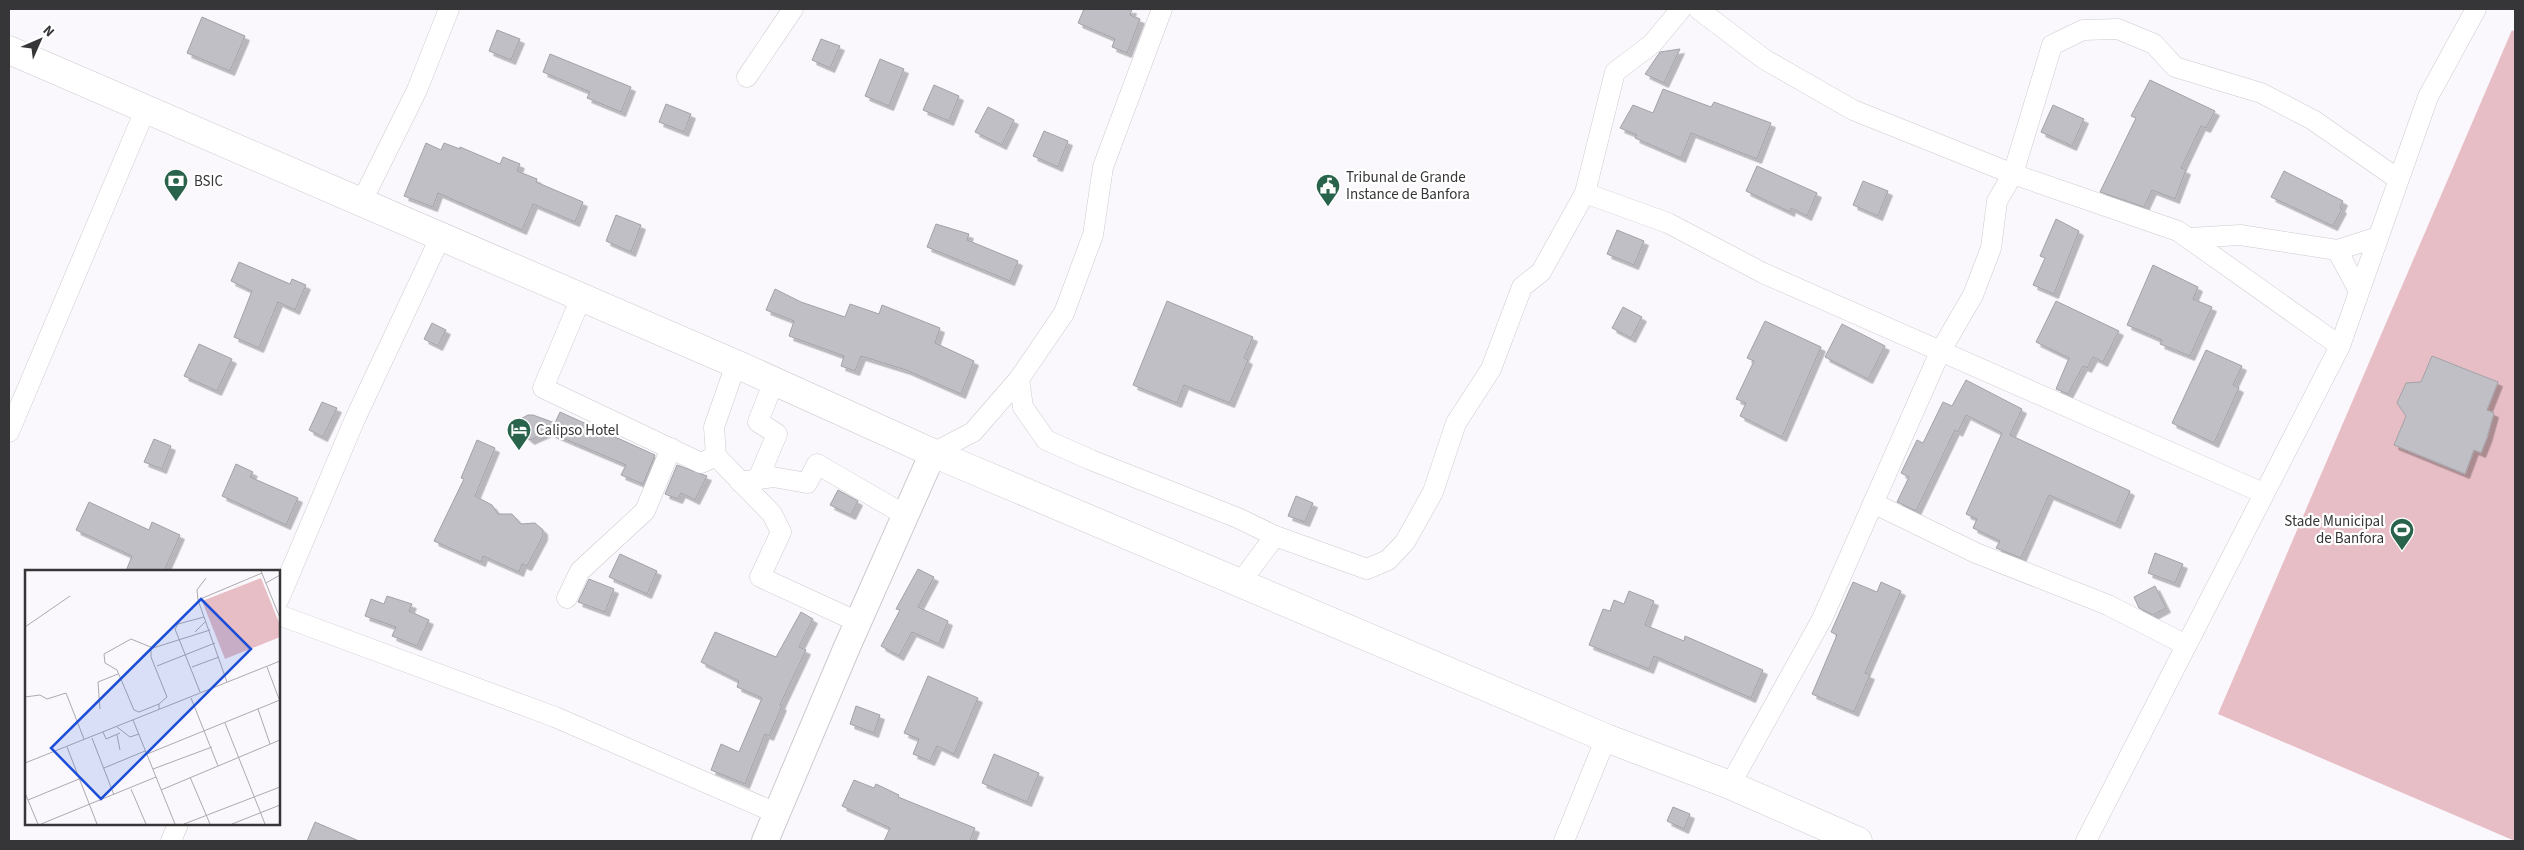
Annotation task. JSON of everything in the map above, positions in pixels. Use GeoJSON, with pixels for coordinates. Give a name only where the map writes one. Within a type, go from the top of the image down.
{"type":"FeatureCollection","features":[{"type":"Feature","properties":{"kind":"highway"},"geometry":{"type":"LineString","coordinates":[[9,50],[146,108],[440,238],[736,364],[933,453],[1606,738],[1730,785],[1858,841]]}},
{"type":"Feature","properties":{"kind":"main road"},"geometry":{"type":"LineString","coordinates":[[765,841],[904,514],[933,453]]}},
{"type":"Feature","properties":{"kind":"street"},"geometry":{"type":"LineString","coordinates":[[361,203],[417,90],[449,9]]}},
{"type":"Feature","properties":{"kind":"street"},"geometry":{"type":"LineString","coordinates":[[747,77],[793,9]]}},
{"type":"Feature","properties":{"kind":"street"},"geometry":{"type":"LineString","coordinates":[[933,453],[973,432],[1019,379],[1064,313],[1093,235],[1104,167],[1162,9]]}},
{"type":"Feature","properties":{"kind":"street"},"geometry":{"type":"LineString","coordinates":[[1019,379],[1023,407],[1046,440],[1090,460],[1238,518],[1275,536],[1345,563],[1367,569],[1388,560],[1405,542],[1433,492],[1456,423],[1491,369],[1522,287],[1541,272],[1585,193],[1615,72],[1652,44],[1681,9]]}},
{"type":"Feature","properties":{"kind":"street"},"geometry":{"type":"LineString","coordinates":[[1698,9],[1764,59],[1852,110],[2013,174],[2178,231],[2340,346]]}},
{"type":"Feature","properties":{"kind":"street"},"geometry":{"type":"LineString","coordinates":[[2086,841],[2340,346],[2428,97],[2476,9]]}},
{"type":"Feature","properties":{"kind":"street"},"geometry":{"type":"LineString","coordinates":[[1730,785],[1822,619],[1940,352],[1973,295],[1991,248],[1997,201],[2013,174],[2052,45],[2083,30],[2118,29],[2154,44],[2175,67],[2261,93],[2313,120],[2398,179]]}},
{"type":"Feature","properties":{"kind":"street"},"geometry":{"type":"LineString","coordinates":[[9,432],[146,108]]}},
{"type":"Feature","properties":{"kind":"street"},"geometry":{"type":"LineString","coordinates":[[1585,193],[1668,223],[1763,273],[2263,494]]}},
{"type":"Feature","properties":{"kind":"street"},"geometry":{"type":"LineString","coordinates":[[2189,238],[2240,235],[2337,250],[2378,237]]}},
{"type":"Feature","properties":{"kind":"street"},"geometry":{"type":"LineString","coordinates":[[280,597],[354,419],[440,238]]}},
{"type":"Feature","properties":{"kind":"street"},"geometry":{"type":"LineString","coordinates":[[2337,250],[2359,291]]}},
{"type":"Feature","properties":{"kind":"street"},"geometry":{"type":"LineString","coordinates":[[581,298],[544,388],[701,462],[716,456]]}},
{"type":"Feature","properties":{"kind":"street"},"geometry":{"type":"LineString","coordinates":[[736,364],[714,428],[716,456],[749,480],[772,514],[781,532],[760,576],[858,622]]}},
{"type":"Feature","properties":{"kind":"street"},"geometry":{"type":"LineString","coordinates":[[749,480],[777,434],[758,422],[774,381]]}},
{"type":"Feature","properties":{"kind":"street"},"geometry":{"type":"LineString","coordinates":[[567,598],[580,571],[645,512],[671,448]]}},
{"type":"Feature","properties":{"kind":"street"},"geometry":{"type":"LineString","coordinates":[[749,480],[773,476],[807,483],[817,464],[904,514]]}},
{"type":"Feature","properties":{"kind":"street"},"geometry":{"type":"LineString","coordinates":[[1873,503],[1976,553],[2108,605],[2186,645]]}},
{"type":"Feature","properties":{"kind":"street"},"geometry":{"type":"LineString","coordinates":[[1240,583],[1275,536]]}},
{"type":"Feature","properties":{"kind":"street"},"geometry":{"type":"LineString","coordinates":[[280,615],[555,717],[776,813]]}},
{"type":"Feature","properties":{"kind":"street"},"geometry":{"type":"LineString","coordinates":[[1564,841],[1606,738]]}},
{"type":"Feature","properties":{"kind":"street"},"geometry":{"type":"LineString","coordinates":[[171,841],[178,825]]}},
{"type":"Feature","properties":{"kind":"shaded area","name":"Stade Municipal de Banfora"},"geometry":{"type":"Polygon","coordinates":[[[2512,30],[2515,32],[2515,841],[2218,714],[2512,30]]]}},
{"type":"Feature","properties":{"kind":"building"},"geometry":{"type":"Polygon","coordinates":[[[1084,9],[1132,9],[1130,15],[1140,19],[1127,53],[1112,47],[1115,39],[1078,23],[1084,9]]]}},
{"type":"Feature","properties":{"kind":"building"},"geometry":{"type":"Polygon","coordinates":[[[202,17],[245,36],[230,71],[187,53],[202,17]]]}},
{"type":"Feature","properties":{"kind":"building"},"geometry":{"type":"Polygon","coordinates":[[[497,30],[520,39],[511,60],[489,51],[497,30]]]}},
{"type":"Feature","properties":{"kind":"building"},"geometry":{"type":"Polygon","coordinates":[[[821,39],[840,46],[830,68],[812,60],[821,39]]]}},
{"type":"Feature","properties":{"kind":"building"},"geometry":{"type":"Polygon","coordinates":[[[1680,49],[1664,83],[1645,74],[1660,52],[1680,49]]]}},
{"type":"Feature","properties":{"kind":"building"},"geometry":{"type":"Polygon","coordinates":[[[550,54],[631,87],[621,112],[587,98],[590,92],[543,72],[550,54]]]}},
{"type":"Feature","properties":{"kind":"building"},"geometry":{"type":"Polygon","coordinates":[[[880,59],[904,69],[889,106],[865,96],[880,59]]]}},
{"type":"Feature","properties":{"kind":"building"},"geometry":{"type":"Polygon","coordinates":[[[2150,80],[2215,111],[2206,128],[2201,126],[2181,168],[2186,170],[2175,199],[2152,190],[2144,207],[2100,192],[2136,118],[2131,116],[2150,80]]]}},
{"type":"Feature","properties":{"kind":"building"},"geometry":{"type":"Polygon","coordinates":[[[934,85],[959,96],[949,121],[923,110],[934,85]]]}},
{"type":"Feature","properties":{"kind":"building"},"geometry":{"type":"Polygon","coordinates":[[[1663,89],[1711,107],[1714,102],[1771,123],[1757,159],[1691,133],[1681,158],[1635,138],[1637,135],[1620,128],[1633,105],[1653,113],[1663,89]]]}},
{"type":"Feature","properties":{"kind":"building"},"geometry":{"type":"Polygon","coordinates":[[[666,104],[691,114],[684,132],[659,122],[666,104]]]}},
{"type":"Feature","properties":{"kind":"building"},"geometry":{"type":"Polygon","coordinates":[[[2053,105],[2084,119],[2072,146],[2041,132],[2053,105]]]}},
{"type":"Feature","properties":{"kind":"building"},"geometry":{"type":"Polygon","coordinates":[[[988,107],[1014,120],[1002,145],[975,132],[988,107]]]}},
{"type":"Feature","properties":{"kind":"building"},"geometry":{"type":"Polygon","coordinates":[[[1044,131],[1068,141],[1058,167],[1033,156],[1044,131]]]}},
{"type":"Feature","properties":{"kind":"building"},"geometry":{"type":"Polygon","coordinates":[[[426,143],[441,150],[444,143],[460,149],[460,147],[500,164],[503,157],[520,164],[517,171],[537,179],[536,182],[583,202],[575,222],[533,204],[522,230],[438,193],[433,207],[404,196],[426,143]]]}},
{"type":"Feature","properties":{"kind":"building"},"geometry":{"type":"Polygon","coordinates":[[[1757,166],[1817,193],[1807,216],[1791,208],[1790,212],[1746,191],[1757,166]]]}},
{"type":"Feature","properties":{"kind":"building"},"geometry":{"type":"Polygon","coordinates":[[[2284,171],[2343,201],[2340,208],[2342,209],[2333,226],[2271,197],[2284,171]]]}},
{"type":"Feature","properties":{"kind":"building"},"geometry":{"type":"Polygon","coordinates":[[[1863,181],[1888,191],[1878,216],[1853,205],[1863,181]]]}},
{"type":"Feature","properties":{"kind":"building"},"geometry":{"type":"Polygon","coordinates":[[[616,215],[641,225],[631,252],[606,241],[616,215]]]}},
{"type":"Feature","properties":{"kind":"building"},"geometry":{"type":"Polygon","coordinates":[[[2056,219],[2079,231],[2054,294],[2033,285],[2045,258],[2040,256],[2056,219]]]}},
{"type":"Feature","properties":{"kind":"building"},"geometry":{"type":"Polygon","coordinates":[[[936,224],[969,234],[967,240],[1018,261],[1010,281],[927,247],[936,224]]]}},
{"type":"Feature","properties":{"kind":"building"},"geometry":{"type":"Polygon","coordinates":[[[1617,230],[1644,241],[1634,265],[1607,254],[1617,230]]]}},
{"type":"Feature","properties":{"kind":"building"},"geometry":{"type":"Polygon","coordinates":[[[239,262],[290,284],[292,279],[306,285],[295,310],[278,302],[259,348],[234,337],[252,291],[231,281],[239,262]]]}},
{"type":"Feature","properties":{"kind":"building"},"geometry":{"type":"Polygon","coordinates":[[[2153,265],[2198,287],[2193,299],[2212,307],[2190,356],[2160,344],[2162,340],[2127,325],[2153,265]]]}},
{"type":"Feature","properties":{"kind":"building"},"geometry":{"type":"Polygon","coordinates":[[[775,289],[801,302],[845,317],[850,304],[879,314],[882,305],[940,328],[935,343],[974,361],[961,394],[906,370],[861,356],[855,371],[841,366],[844,356],[789,336],[794,321],[766,310],[775,289]]]}},
{"type":"Feature","properties":{"kind":"building"},"geometry":{"type":"Polygon","coordinates":[[[1167,301],[1253,337],[1244,358],[1248,360],[1230,403],[1184,385],[1177,403],[1133,385],[1167,301]]]}},
{"type":"Feature","properties":{"kind":"building"},"geometry":{"type":"Polygon","coordinates":[[[2056,301],[2119,331],[2103,362],[2093,357],[2087,368],[2083,366],[2068,394],[2056,389],[2069,358],[2036,342],[2056,301]]]}},
{"type":"Feature","properties":{"kind":"building"},"geometry":{"type":"Polygon","coordinates":[[[1623,307],[1642,317],[1631,338],[1612,328],[1623,307]]]}},
{"type":"Feature","properties":{"kind":"building"},"geometry":{"type":"Polygon","coordinates":[[[1765,321],[1821,347],[1782,437],[1740,416],[1746,403],[1736,399],[1754,361],[1747,358],[1765,321]]]}},
{"type":"Feature","properties":{"kind":"building"},"geometry":{"type":"Polygon","coordinates":[[[432,323],[446,330],[438,346],[424,339],[432,323]]]}},
{"type":"Feature","properties":{"kind":"building"},"geometry":{"type":"Polygon","coordinates":[[[1842,324],[1885,346],[1868,379],[1825,357],[1842,324]]]}},
{"type":"Feature","properties":{"kind":"building"},"geometry":{"type":"Polygon","coordinates":[[[199,344],[232,359],[217,391],[184,376],[199,344]]]}},
{"type":"Feature","properties":{"kind":"building"},"geometry":{"type":"Polygon","coordinates":[[[2206,350],[2242,366],[2233,385],[2239,388],[2214,443],[2172,423],[2206,350]]]}},
{"type":"Feature","properties":{"kind":"building"},"geometry":{"type":"Polygon","coordinates":[[[2432,356],[2498,382],[2487,410],[2494,413],[2487,438],[2481,453],[2474,450],[2465,474],[2394,445],[2406,416],[2397,403],[2406,383],[2421,382],[2432,356]]]}},
{"type":"Feature","properties":{"kind":"building"},"geometry":{"type":"Polygon","coordinates":[[[1966,380],[2022,409],[2010,435],[2130,491],[2116,524],[2049,495],[2021,558],[1996,548],[2000,541],[1973,528],[1977,519],[1966,514],[2002,433],[1966,415],[1958,432],[1955,430],[1916,511],[1897,502],[1909,477],[1901,473],[1917,440],[1923,443],[1943,402],[1952,406],[1966,380]]]}},
{"type":"Feature","properties":{"kind":"building"},"geometry":{"type":"Polygon","coordinates":[[[322,402],[337,408],[323,437],[309,430],[322,402]]]}},
{"type":"Feature","properties":{"kind":"building"},"geometry":{"type":"Polygon","coordinates":[[[560,412],[655,455],[643,484],[621,475],[626,465],[551,433],[552,430],[530,440],[511,424],[528,415],[555,423],[560,412]]]}},
{"type":"Feature","properties":{"kind":"building"},"geometry":{"type":"Polygon","coordinates":[[[154,439],[171,446],[162,469],[144,462],[154,439]]]}},
{"type":"Feature","properties":{"kind":"building"},"geometry":{"type":"Polygon","coordinates":[[[477,440],[495,448],[475,496],[492,505],[498,514],[512,514],[521,524],[535,523],[543,530],[543,536],[527,566],[522,564],[519,572],[483,556],[481,562],[434,541],[464,479],[461,478],[477,440]]]}},
{"type":"Feature","properties":{"kind":"building"},"geometry":{"type":"Polygon","coordinates":[[[236,464],[253,472],[250,477],[298,498],[286,525],[222,496],[236,464]]]}},
{"type":"Feature","properties":{"kind":"building"},"geometry":{"type":"Polygon","coordinates":[[[677,465],[707,476],[695,500],[681,493],[678,499],[665,494],[677,465]]]}},
{"type":"Feature","properties":{"kind":"building"},"geometry":{"type":"Polygon","coordinates":[[[838,490],[858,501],[851,515],[830,505],[838,490]]]}},
{"type":"Feature","properties":{"kind":"building"},"geometry":{"type":"Polygon","coordinates":[[[1296,496],[1313,503],[1305,522],[1288,516],[1296,496]]]}},
{"type":"Feature","properties":{"kind":"building"},"geometry":{"type":"Polygon","coordinates":[[[89,502],[149,530],[152,522],[180,535],[164,570],[126,570],[132,556],[76,530],[89,502]]]}},
{"type":"Feature","properties":{"kind":"building"},"geometry":{"type":"Polygon","coordinates":[[[2155,553],[2183,564],[2175,583],[2148,573],[2155,553]]]}},
{"type":"Feature","properties":{"kind":"building"},"geometry":{"type":"Polygon","coordinates":[[[620,554],[657,571],[647,594],[609,577],[620,554]]]}},
{"type":"Feature","properties":{"kind":"building"},"geometry":{"type":"Polygon","coordinates":[[[918,569],[934,577],[918,607],[948,621],[939,644],[912,632],[899,656],[881,646],[900,610],[896,609],[918,569]]]}},
{"type":"Feature","properties":{"kind":"building"},"geometry":{"type":"Polygon","coordinates":[[[589,579],[614,589],[605,612],[578,602],[589,579]]]}},
{"type":"Feature","properties":{"kind":"building"},"geometry":{"type":"Polygon","coordinates":[[[1853,582],[1877,592],[1881,582],[1901,591],[1865,673],[1870,675],[1854,712],[1812,694],[1837,635],[1831,632],[1853,582]]]}},
{"type":"Feature","properties":{"kind":"building"},"geometry":{"type":"Polygon","coordinates":[[[2155,586],[2166,608],[2153,615],[2139,608],[2134,597],[2155,586]]]}},
{"type":"Feature","properties":{"kind":"building"},"geometry":{"type":"Polygon","coordinates":[[[1629,591],[1654,601],[1645,625],[1684,641],[1685,636],[1763,670],[1751,698],[1654,656],[1649,669],[1589,645],[1603,609],[1610,611],[1614,600],[1624,604],[1629,591]]]}},
{"type":"Feature","properties":{"kind":"building"},"geometry":{"type":"Polygon","coordinates":[[[387,596],[412,604],[409,611],[429,620],[417,646],[392,636],[396,627],[365,616],[371,599],[384,604],[387,596]]]}},
{"type":"Feature","properties":{"kind":"building"},"geometry":{"type":"Polygon","coordinates":[[[801,612],[813,619],[799,647],[806,650],[780,705],[782,706],[769,736],[765,734],[745,784],[711,770],[721,744],[739,752],[762,698],[737,687],[739,681],[701,662],[715,632],[776,657],[801,612]]]}},
{"type":"Feature","properties":{"kind":"building"},"geometry":{"type":"Polygon","coordinates":[[[928,676],[978,698],[954,754],[937,746],[930,761],[913,754],[919,739],[904,733],[928,676]]]}},
{"type":"Feature","properties":{"kind":"building"},"geometry":{"type":"Polygon","coordinates":[[[856,706],[880,715],[874,733],[850,724],[856,706]]]}},
{"type":"Feature","properties":{"kind":"building"},"geometry":{"type":"Polygon","coordinates":[[[994,754],[1039,773],[1027,802],[982,783],[994,754]]]}},
{"type":"Feature","properties":{"kind":"building"},"geometry":{"type":"Polygon","coordinates":[[[854,780],[874,788],[876,784],[899,795],[898,797],[975,828],[970,841],[884,841],[890,828],[842,806],[854,780]]]}},
{"type":"Feature","properties":{"kind":"building"},"geometry":{"type":"Polygon","coordinates":[[[1673,807],[1690,814],[1684,829],[1667,821],[1673,807]]]}},
{"type":"Feature","properties":{"kind":"building"},"geometry":{"type":"Polygon","coordinates":[[[315,822],[359,841],[307,841],[315,822]]]}},
{"type":"Feature","properties":{"kind":"place","name":"BSIC"},"geometry":{"type":"Point","coordinates":[176,202]}},
{"type":"Feature","properties":{"kind":"place","name":"Tribunal de Grande Instance de Banfora"},"geometry":{"type":"Point","coordinates":[1328,207]}},
{"type":"Feature","properties":{"kind":"place","name":"Calipso Hotel"},"geometry":{"type":"Point","coordinates":[519,451]}},
{"type":"Feature","properties":{"kind":"place","name":"Stade Municipal de Banfora"},"geometry":{"type":"Point","coordinates":[2402,551]}}]}
